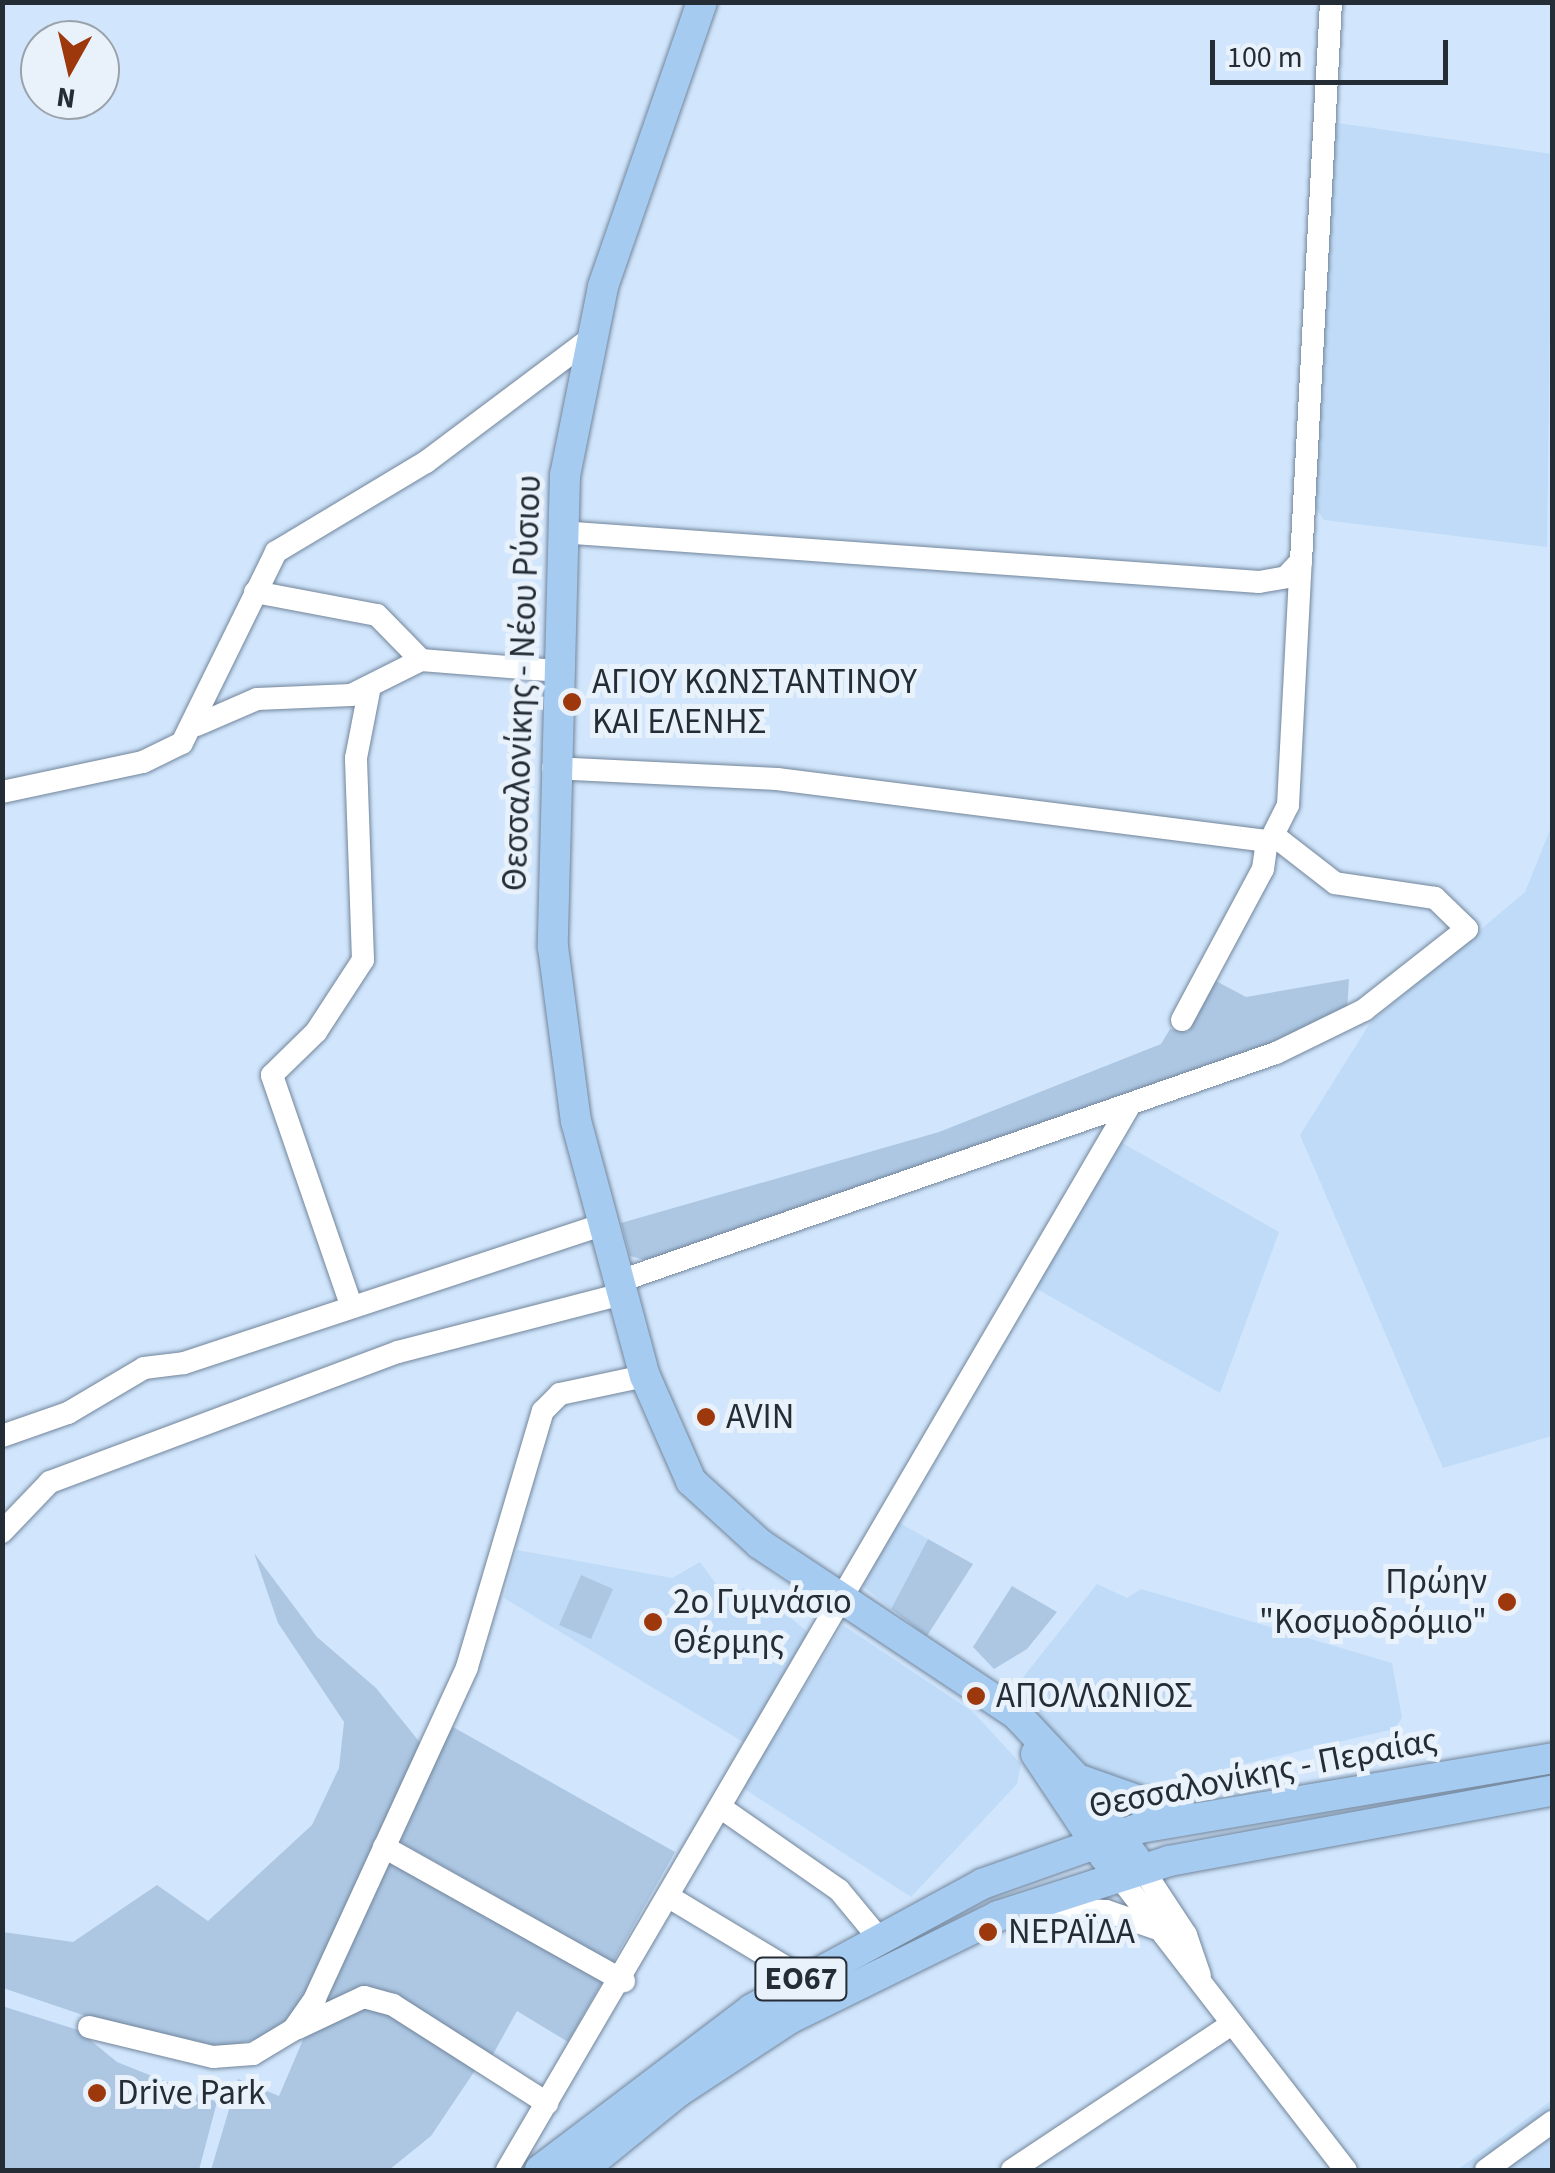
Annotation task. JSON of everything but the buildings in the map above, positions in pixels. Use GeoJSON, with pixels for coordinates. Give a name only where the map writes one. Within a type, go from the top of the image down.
{"type":"FeatureCollection","features":[{"type":"Feature","properties":{"kind":"main road","name":"Θεσσαλονίκης - Νέου Ρύσιου"},"geometry":{"type":"LineString","coordinates":[[702,2],[590,339],[560,532],[553,768],[561,1038],[606,1231],[647,1383],[703,1496],[840,1598],[999,1704],[1077,1779],[1105,1838]]}},
{"type":"Feature","properties":{"kind":"main road","name":"Θεσσαλονίκης - Νέου Ρύσιου"},"geometry":{"type":"LineString","coordinates":[[999,1704],[1129,1871]]}},
{"type":"Feature","properties":{"kind":"main road","name":"Θεσσαλονίκης - Περαίας"},"geometry":{"type":"LineString","coordinates":[[540,2170],[654,2078],[802,1977],[877,1936],[1105,1838],[1195,1817],[1552,1758]]}},
{"type":"Feature","properties":{"kind":"main road"},"geometry":{"type":"LineString","coordinates":[[1077,1779],[1136,1804],[1195,1817]]}},
{"type":"Feature","properties":{"kind":"main road","name":"Θεσσαλονίκης - Περαίας"},"geometry":{"type":"LineString","coordinates":[[582,2170],[678,2092],[788,2019],[998,1916],[1129,1871],[1552,1790]]}},
{"type":"Feature","properties":{"kind":"street"},"geometry":{"type":"LineString","coordinates":[[1182,1020],[1260,877],[1290,792],[1294,575],[1331,2]]}},
{"type":"Feature","properties":{"kind":"street"},"geometry":{"type":"LineString","coordinates":[[182,743],[212,695],[254,592],[293,538],[426,462],[590,339]]}},
{"type":"Feature","properties":{"kind":"street"},"geometry":{"type":"LineString","coordinates":[[560,532],[1294,575]]}},
{"type":"Feature","properties":{"kind":"street"},"geometry":{"type":"LineString","coordinates":[[254,592],[377,615],[421,660]]}},
{"type":"Feature","properties":{"kind":"street"},"geometry":{"type":"LineString","coordinates":[[2,792],[143,762],[182,743],[234,704],[337,698],[421,660],[557,672]]}},
{"type":"Feature","properties":{"kind":"street"},"geometry":{"type":"LineString","coordinates":[[350,1302],[272,1074],[316,1032],[363,960],[356,758],[370,686]]}},
{"type":"Feature","properties":{"kind":"street"},"geometry":{"type":"LineString","coordinates":[[2,1532],[50,1482],[398,1352],[620,1281],[1128,1108],[1350,1019],[1467,929],[1435,898],[1335,883],[1272,840],[777,779],[553,768]]}},
{"type":"Feature","properties":{"kind":"street"},"geometry":{"type":"LineString","coordinates":[[507,2170],[624,1981],[840,1598],[1128,1108]]}},
{"type":"Feature","properties":{"kind":"street"},"geometry":{"type":"LineString","coordinates":[[2,1436],[68,1413],[144,1368],[184,1363],[350,1302],[606,1231]]}},
{"type":"Feature","properties":{"kind":"street"},"geometry":{"type":"LineString","coordinates":[[294,2030],[449,1710],[548,1404],[576,1389],[647,1383]]}},
{"type":"Feature","properties":{"kind":"street"},"geometry":{"type":"LineString","coordinates":[[720,1807],[839,1890],[877,1936]]}},
{"type":"Feature","properties":{"kind":"street"},"geometry":{"type":"LineString","coordinates":[[384,1846],[624,1981]]}},
{"type":"Feature","properties":{"kind":"street"},"geometry":{"type":"LineString","coordinates":[[1129,1871],[1156,1928],[1200,1976],[1232,2024],[1346,2170]]}},
{"type":"Feature","properties":{"kind":"street"},"geometry":{"type":"LineString","coordinates":[[1129,1871],[1186,1935],[1200,1976]]}},
{"type":"Feature","properties":{"kind":"street"},"geometry":{"type":"LineString","coordinates":[[669,1897],[802,1977]]}},
{"type":"Feature","properties":{"kind":"street"},"geometry":{"type":"LineString","coordinates":[[998,1916],[1075,1908],[1156,1928]]}},
{"type":"Feature","properties":{"kind":"street"},"geometry":{"type":"LineString","coordinates":[[88,2026],[212,2057],[253,2054],[364,1997],[393,2004],[548,2103]]}},
{"type":"Feature","properties":{"kind":"street"},"geometry":{"type":"LineString","coordinates":[[1012,2170],[1232,2024]]}},
{"type":"Feature","properties":{"kind":"street"},"geometry":{"type":"LineString","coordinates":[[1486,2170],[1552,2122]]}},
{"type":"Feature","properties":{"kind":"shaded area"},"geometry":{"type":"Polygon","coordinates":[[[1331,122],[1552,154],[1547,547],[1324,520],[1313,503],[1331,122]]]}},
{"type":"Feature","properties":{"kind":"shaded area"},"geometry":{"type":"Polygon","coordinates":[[[1552,825],[1552,1436],[1443,1468],[1300,1135],[1370,1023],[1525,892],[1552,825]]]}},
{"type":"Feature","properties":{"kind":"shaded area"},"geometry":{"type":"Polygon","coordinates":[[[1349,979],[1347,1011],[1265,1049],[656,1263],[630,1256],[621,1223],[939,1132],[1161,1044],[1170,1029],[1188,1032],[1216,981],[1246,997],[1349,979]]]}},
{"type":"Feature","properties":{"kind":"shaded area"},"geometry":{"type":"Polygon","coordinates":[[[1117,1140],[1279,1232],[1220,1393],[1030,1285],[1117,1140]]]}},
{"type":"Feature","properties":{"kind":"shaded area"},"geometry":{"type":"Polygon","coordinates":[[[898,1522],[928,1539],[891,1609],[863,1586],[898,1522]]]}},
{"type":"Feature","properties":{"kind":"shaded area"},"geometry":{"type":"Polygon","coordinates":[[[928,1539],[973,1564],[927,1636],[891,1609],[928,1539]]]}},
{"type":"Feature","properties":{"kind":"shaded area"},"geometry":{"type":"Polygon","coordinates":[[[517,1550],[672,1578],[700,1562],[727,1599],[744,1588],[759,1608],[779,1608],[810,1634],[745,1743],[504,1598],[517,1550]]]}},
{"type":"Feature","properties":{"kind":"shaded area"},"geometry":{"type":"Polygon","coordinates":[[[254,1553],[317,1637],[376,1688],[426,1750],[307,2003],[264,2038],[221,2047],[154,2039],[3,1988],[3,1932],[73,1942],[157,1885],[208,1921],[312,1825],[339,1768],[344,1722],[278,1623],[254,1553]]]}},
{"type":"Feature","properties":{"kind":"shaded area"},"geometry":{"type":"Polygon","coordinates":[[[581,1575],[613,1589],[591,1639],[559,1625],[581,1575]]]}},
{"type":"Feature","properties":{"kind":"shaded area"},"geometry":{"type":"Polygon","coordinates":[[[1097,1584],[1127,1598],[1141,1589],[1392,1663],[1402,1718],[1394,1729],[1133,1790],[1091,1770],[1013,1690],[1097,1584]]]}},
{"type":"Feature","properties":{"kind":"shaded area"},"geometry":{"type":"Polygon","coordinates":[[[1012,1586],[1057,1612],[1027,1649],[994,1669],[973,1647],[1012,1586]]]}},
{"type":"Feature","properties":{"kind":"shaded area"},"geometry":{"type":"Polygon","coordinates":[[[843,1625],[973,1712],[1021,1764],[1017,1784],[911,1897],[743,1788],[843,1625]]]}},
{"type":"Feature","properties":{"kind":"shaded area"},"geometry":{"type":"Polygon","coordinates":[[[453,1727],[675,1852],[613,1962],[391,1837],[453,1727]]]}},
{"type":"Feature","properties":{"kind":"shaded area"},"geometry":{"type":"Polygon","coordinates":[[[391,1851],[605,1977],[568,2042],[517,2011],[491,2058],[399,2000],[316,2011],[391,1851]]]}},
{"type":"Feature","properties":{"kind":"shaded area"},"geometry":{"type":"Polygon","coordinates":[[[365,2002],[390,2008],[478,2066],[431,2136],[389,2170],[211,2170],[238,2079],[279,2096],[308,2028],[365,2002]]]}},
{"type":"Feature","properties":{"kind":"shaded area","name":"Drive Park"},"geometry":{"type":"Polygon","coordinates":[[[2,2006],[78,2030],[117,2062],[217,2102],[199,2170],[3,2170],[2,2006]]]}},
{"type":"Feature","properties":{"kind":"shaded area"},"geometry":{"type":"Polygon","coordinates":[[[1552,2100],[1552,2170],[1457,2170],[1552,2100]]]}},
{"type":"Feature","properties":{"kind":"place","name":"ΑΓΙΟΥ ΚΩΝΣΤΑΝΤΙΝΟΥ ΚΑΙ ΕΛΕΝΗΣ"},"geometry":{"type":"Point","coordinates":[572,702]}},
{"type":"Feature","properties":{"kind":"place","name":"AVIN"},"geometry":{"type":"Point","coordinates":[706,1417]}},
{"type":"Feature","properties":{"kind":"place","name":"Πρώην \"Κοσμοδρόμιο\""},"geometry":{"type":"Point","coordinates":[1507,1602]}},
{"type":"Feature","properties":{"kind":"place","name":"2ο Γυμνάσιο Θέρμης"},"geometry":{"type":"Point","coordinates":[653,1622]}},
{"type":"Feature","properties":{"kind":"place","name":"ΑΠΟΛΛΩΝΙΟΣ"},"geometry":{"type":"Point","coordinates":[976,1696]}},
{"type":"Feature","properties":{"kind":"place","name":"ΝΕΡΑΪΔΑ"},"geometry":{"type":"Point","coordinates":[988,1932]}},
{"type":"Feature","properties":{"kind":"place","name":"Drive Park"},"geometry":{"type":"Point","coordinates":[97,2093]}}]}
